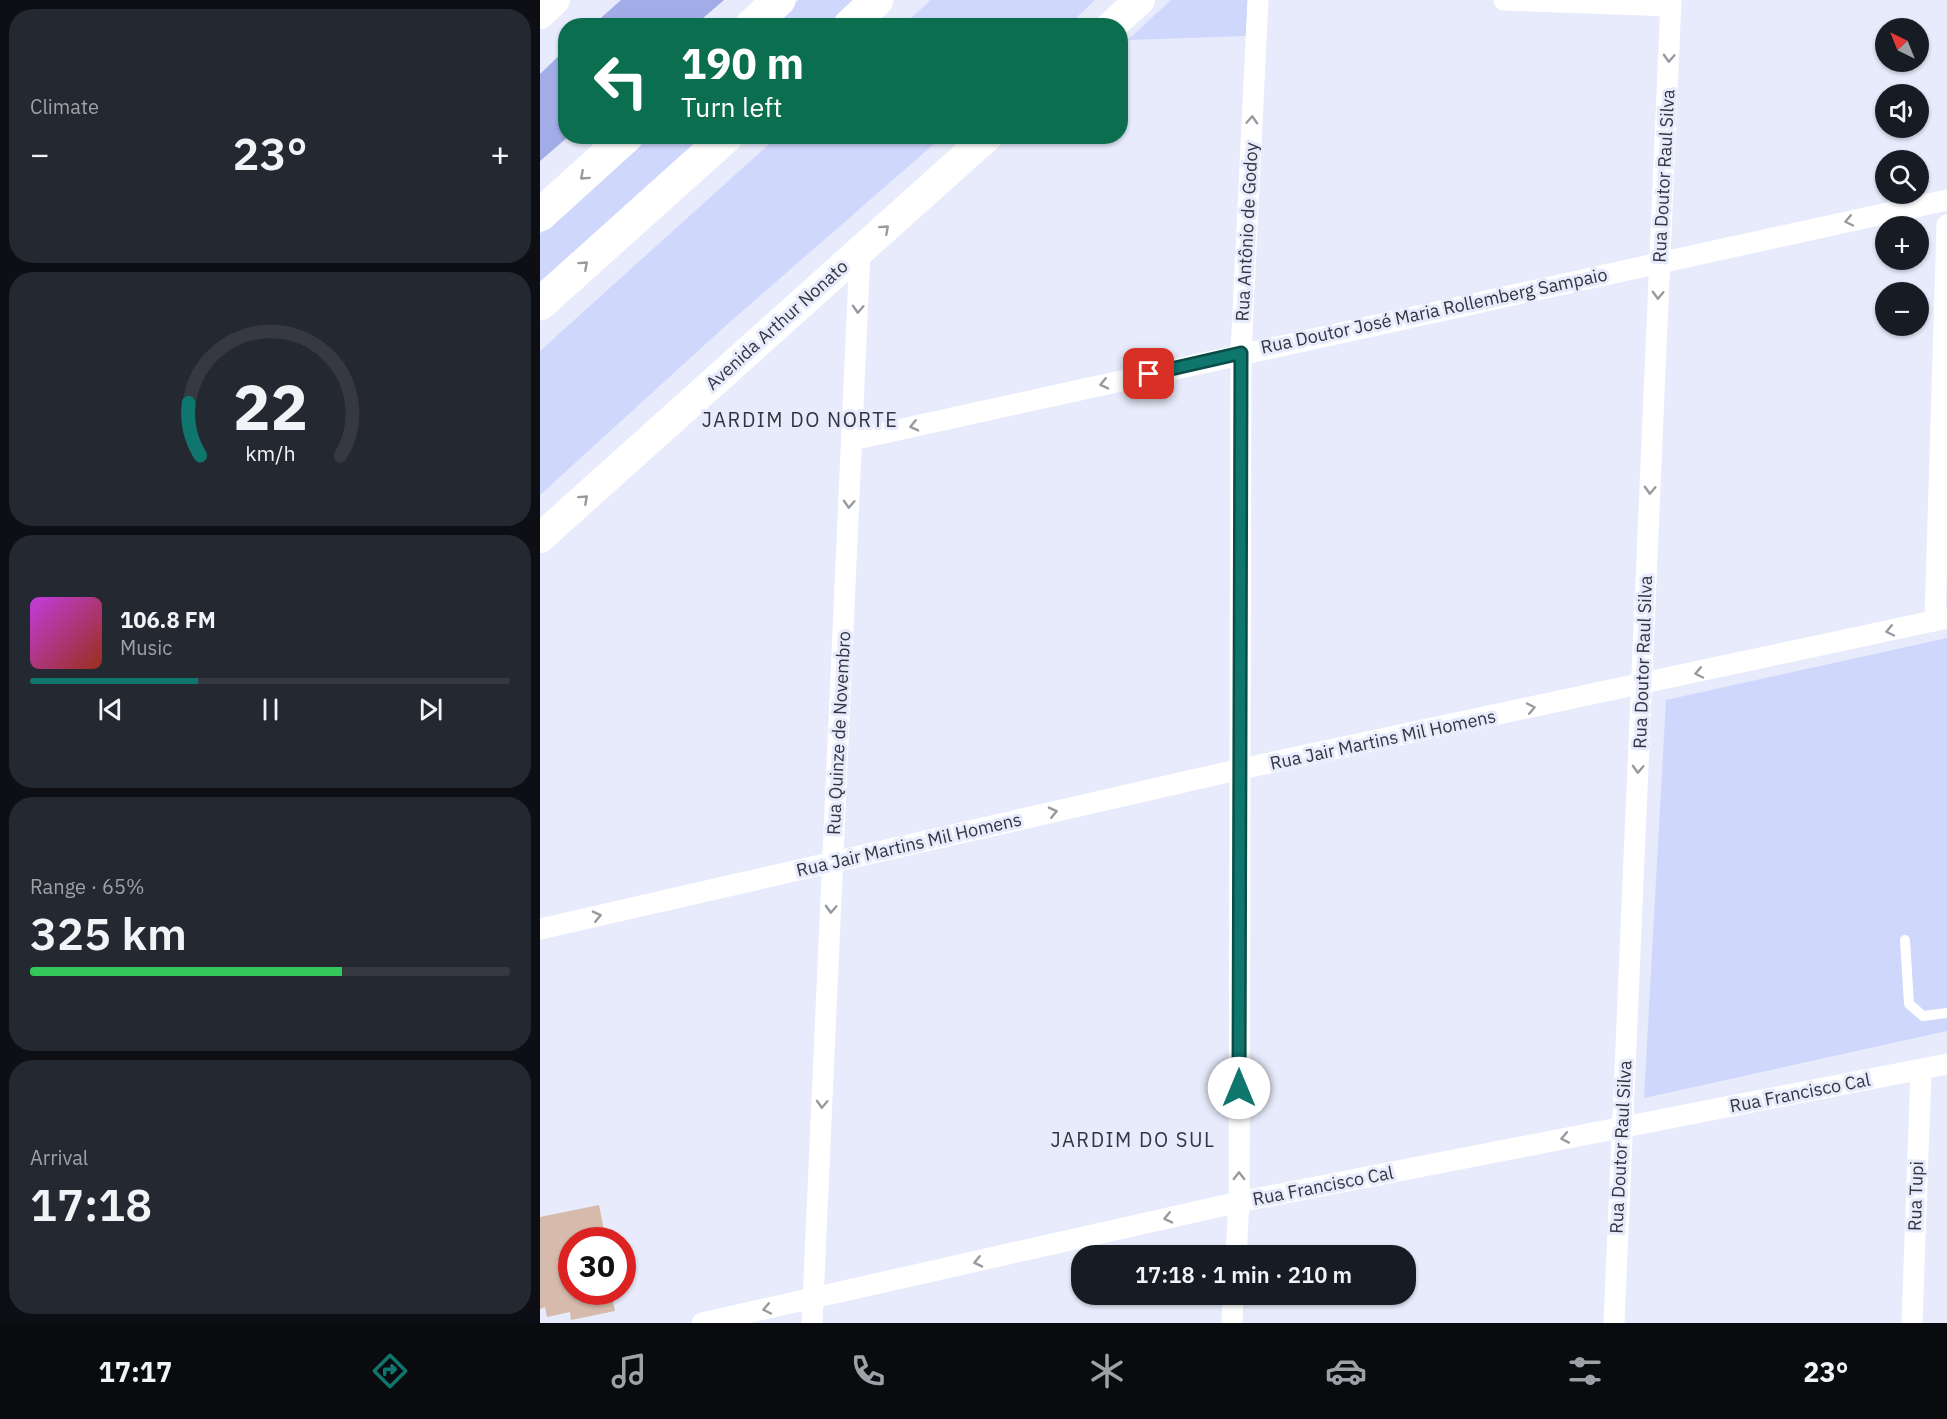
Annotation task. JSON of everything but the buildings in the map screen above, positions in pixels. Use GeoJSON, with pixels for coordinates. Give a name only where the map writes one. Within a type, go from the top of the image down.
{"type":"FeatureCollection","features":[{"type":"Feature","properties":{"kind":"highway"},"geometry":{"type":"LineString","coordinates":[[760,18],[779,0]]}},
{"type":"Feature","properties":{"kind":"highway"},"geometry":{"type":"LineString","coordinates":[[858,18],[878,0]]}},
{"type":"Feature","properties":{"kind":"highway"},"geometry":{"type":"LineString","coordinates":[[540,215],[618,144]]}},
{"type":"Feature","properties":{"kind":"highway"},"geometry":{"type":"LineString","coordinates":[[540,304],[718,144]]}},
{"type":"Feature","properties":{"kind":"main road"},"geometry":{"type":"LineString","coordinates":[[540,14],[555,0]]}},
{"type":"Feature","properties":{"kind":"main road"},"geometry":{"type":"LineString","coordinates":[[1121,18],[1140,0]]}},
{"type":"Feature","properties":{"kind":"main road","name":"Avenida Arthur Nonato"},"geometry":{"type":"LineString","coordinates":[[540,538],[979,144]]}},
{"type":"Feature","properties":{"kind":"street","name":"Rua Antônio de Godoy"},"geometry":{"type":"LineString","coordinates":[[1237,1245],[1239,1202],[1241,353],[1258,0]]}},
{"type":"Feature","properties":{"kind":"street"},"geometry":{"type":"LineString","coordinates":[[1504,0],[1671,3]]}},
{"type":"Feature","properties":{"kind":"street","name":"Rua Doutor Raul Silva"},"geometry":{"type":"LineString","coordinates":[[1614,1323],[1671,3]]}},
{"type":"Feature","properties":{"kind":"street","name":"Rua Doutor José Maria Rollemberg Sampaio"},"geometry":{"type":"LineString","coordinates":[[852,440],[1947,200]]}},
{"type":"Feature","properties":{"kind":"street"},"geometry":{"type":"LineString","coordinates":[[1941,620],[1947,225]]}},
{"type":"Feature","properties":{"kind":"street","name":"Rua Quinze de Novembro"},"geometry":{"type":"LineString","coordinates":[[812,1323],[860,251]]}},
{"type":"Feature","properties":{"kind":"street","name":"Rua Jair Martins Mil Homens"},"geometry":{"type":"LineString","coordinates":[[540,929],[1241,769],[1941,620]]}},
{"type":"Feature","properties":{"kind":"street","name":"Rua Francisco Cal"},"geometry":{"type":"LineString","coordinates":[[702,1323],[1239,1202],[1947,1064]]}},
{"type":"Feature","properties":{"kind":"street","name":"Rua Tupi"},"geometry":{"type":"LineString","coordinates":[[1912,1323],[1921,1070]]}},
{"type":"Feature","properties":{"kind":"street"},"geometry":{"type":"LineString","coordinates":[[1232,1323],[1233,1305]]}},
{"type":"Feature","properties":{"kind":"lane"},"geometry":{"type":"LineString","coordinates":[[1905,939],[1909,1005],[1923,1016],[1947,1013]]}},
{"type":"Feature","properties":{"kind":"shaded area"},"geometry":{"type":"Polygon","coordinates":[[[621,0],[724,0],[703,18],[601,18],[621,0]]]}},
{"type":"Feature","properties":{"kind":"shaded area"},"geometry":{"type":"Polygon","coordinates":[[[799,0],[857,0],[837,18],[780,18],[799,0]]]}},
{"type":"Feature","properties":{"kind":"shaded area"},"geometry":{"type":"Polygon","coordinates":[[[931,0],[1095,0],[1076,18],[911,18],[931,0]]]}},
{"type":"Feature","properties":{"kind":"shaded area"},"geometry":{"type":"Polygon","coordinates":[[[1171,0],[1248,0],[1246,36],[1128,40],[1171,0]]]}},
{"type":"Feature","properties":{"kind":"shaded area"},"geometry":{"type":"Polygon","coordinates":[[[558,57],[558,144],[560,144],[540,161],[540,74],[558,57]]]}},
{"type":"Feature","properties":{"kind":"shaded area"},"geometry":{"type":"Polygon","coordinates":[[[640,144],[697,144],[540,285],[540,234],[640,144]]]}},
{"type":"Feature","properties":{"kind":"shaded area"},"geometry":{"type":"Polygon","coordinates":[[[769,144],[934,144],[722,329],[540,495],[540,351],[769,144]]]}},
{"type":"Feature","properties":{"kind":"shaded area"},"geometry":{"type":"Polygon","coordinates":[[[1947,638],[1947,1031],[1644,1098],[1666,700],[1947,638]]]}},
{"type":"Feature","properties":{"kind":"district","name":"JARDIM DO NORTE"},"geometry":{"type":"Point","coordinates":[800,420]}},
{"type":"Feature","properties":{"kind":"district","name":"JARDIM DO SUL"},"geometry":{"type":"Point","coordinates":[1133,1140]}},
{"type":"Feature","properties":{"kind":"route"},"geometry":{"type":"LineString","coordinates":[[1149,374],[1241,353],[1239,1088]]}}]}
